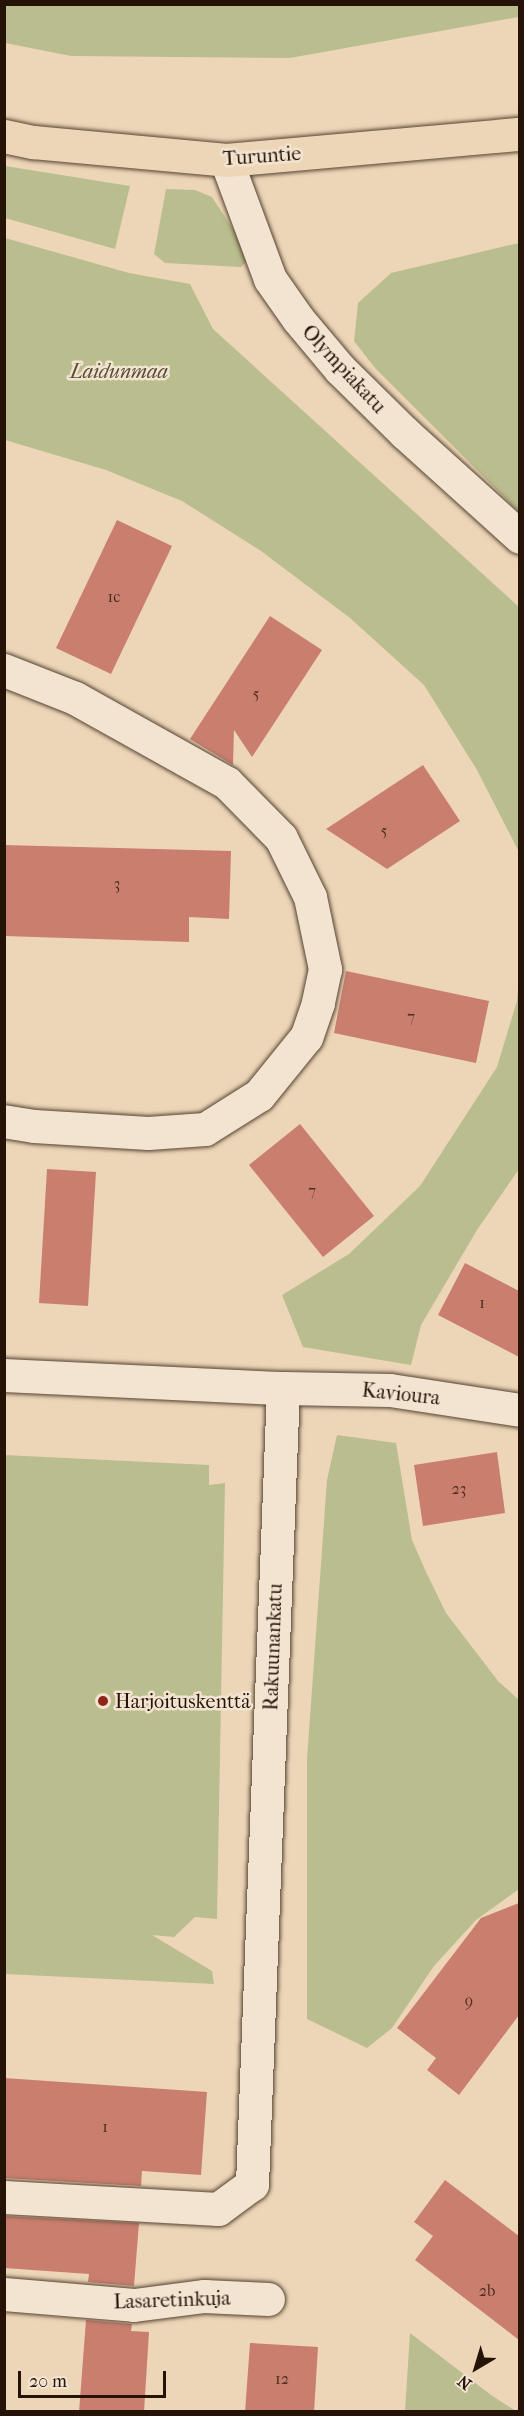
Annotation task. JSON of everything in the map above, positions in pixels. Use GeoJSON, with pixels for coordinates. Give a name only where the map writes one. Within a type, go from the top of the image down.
{"type":"FeatureCollection","features":[{"type":"Feature","properties":{"kind":"main road","name":"Turuntie"},"geometry":{"type":"LineString","coordinates":[[4,136],[33,142],[226,160],[519,134]]}},
{"type":"Feature","properties":{"kind":"street","name":"Olympiakatu"},"geometry":{"type":"LineString","coordinates":[[226,160],[270,279],[298,320],[340,369],[405,433],[519,537]]}},
{"type":"Feature","properties":{"kind":"street"},"geometry":{"type":"LineString","coordinates":[[4,670],[75,698],[227,783],[281,838],[310,897],[325,969],[318,1003],[306,1037],[259,1095],[204,1130],[148,1133],[4,1121]]}},
{"type":"Feature","properties":{"kind":"street"},"geometry":{"type":"LineString","coordinates":[[4,1375],[283,1388]]}},
{"type":"Feature","properties":{"kind":"street","name":"Kavioura"},"geometry":{"type":"LineString","coordinates":[[283,1388],[390,1390],[519,1410]]}},
{"type":"Feature","properties":{"kind":"street","name":"Rakuunankatu"},"geometry":{"type":"LineString","coordinates":[[4,2197],[218,2209],[252,2184],[283,1388]]}},
{"type":"Feature","properties":{"kind":"street","name":"Lasaretinkuja"},"geometry":{"type":"LineString","coordinates":[[4,2294],[134,2305],[204,2296],[268,2299]]}},
{"type":"Feature","properties":{"kind":"green space"},"geometry":{"type":"Polygon","coordinates":[[[519,4],[519,17],[290,58],[71,56],[5,43],[5,5],[519,4]]]}},
{"type":"Feature","properties":{"kind":"green space"},"geometry":{"type":"Polygon","coordinates":[[[5,166],[130,186],[115,249],[5,218],[5,166]]]}},
{"type":"Feature","properties":{"kind":"green space"},"geometry":{"type":"Polygon","coordinates":[[[166,189],[195,190],[212,197],[251,257],[241,267],[165,263],[154,254],[166,189]]]}},
{"type":"Feature","properties":{"kind":"green space","name":"Laidunmaa"},"geometry":{"type":"Polygon","coordinates":[[[5,238],[129,273],[190,284],[213,329],[519,607],[519,852],[477,770],[424,685],[350,618],[261,551],[182,501],[106,470],[5,440],[5,238]]]}},
{"type":"Feature","properties":{"kind":"green space"},"geometry":{"type":"Polygon","coordinates":[[[520,243],[519,512],[375,368],[354,341],[358,303],[391,273],[520,243]]]}},
{"type":"Feature","properties":{"kind":"green space"},"geometry":{"type":"Polygon","coordinates":[[[519,978],[519,1169],[477,1230],[421,1325],[411,1365],[303,1347],[282,1295],[349,1254],[420,1186],[497,1067],[517,1001],[519,978]]]}},
{"type":"Feature","properties":{"kind":"green space"},"geometry":{"type":"Polygon","coordinates":[[[337,1435],[396,1443],[412,1540],[426,1572],[446,1613],[498,1681],[519,1700],[519,1889],[476,1920],[434,1966],[392,2028],[367,2048],[307,2019],[307,1759],[327,1480],[337,1435]]]}},
{"type":"Feature","properties":{"kind":"green space","name":"Harjoituskenttä"},"geometry":{"type":"Polygon","coordinates":[[[4,1455],[209,1465],[209,1485],[225,1483],[217,1919],[195,1917],[174,1937],[152,1935],[212,1971],[214,1984],[5,1974],[4,1455]]]}},
{"type":"Feature","properties":{"kind":"green space"},"geometry":{"type":"Polygon","coordinates":[[[410,2333],[491,2395],[516,2411],[405,2411],[410,2333]]]}},
{"type":"Feature","properties":{"kind":"building"},"geometry":{"type":"Polygon","coordinates":[[[117,520],[172,546],[111,674],[56,648],[117,520]]]}},
{"type":"Feature","properties":{"kind":"building"},"geometry":{"type":"Polygon","coordinates":[[[270,616],[322,650],[252,757],[234,730],[233,765],[190,739],[270,616]]]}},
{"type":"Feature","properties":{"kind":"building"},"geometry":{"type":"Polygon","coordinates":[[[423,765],[460,821],[387,869],[326,829],[423,765]]]}},
{"type":"Feature","properties":{"kind":"building"},"geometry":{"type":"Polygon","coordinates":[[[4,845],[231,851],[229,919],[189,917],[189,942],[4,936],[4,845]]]}},
{"type":"Feature","properties":{"kind":"building"},"geometry":{"type":"Polygon","coordinates":[[[346,971],[489,1001],[476,1063],[334,1033],[346,971]]]}},
{"type":"Feature","properties":{"kind":"building"},"geometry":{"type":"Polygon","coordinates":[[[300,1124],[374,1216],[323,1257],[249,1165],[300,1124]]]}},
{"type":"Feature","properties":{"kind":"building"},"geometry":{"type":"Polygon","coordinates":[[[47,1169],[96,1172],[88,1306],[39,1303],[47,1169]]]}},
{"type":"Feature","properties":{"kind":"building"},"geometry":{"type":"Polygon","coordinates":[[[465,1263],[519,1291],[519,1357],[438,1315],[465,1263]]]}},
{"type":"Feature","properties":{"kind":"building"},"geometry":{"type":"Polygon","coordinates":[[[497,1452],[505,1513],[423,1526],[414,1465],[497,1452]]]}},
{"type":"Feature","properties":{"kind":"building"},"geometry":{"type":"Polygon","coordinates":[[[519,1903],[519,2015],[459,2095],[427,2070],[436,2058],[397,2028],[481,1918],[519,1903]]]}},
{"type":"Feature","properties":{"kind":"building"},"geometry":{"type":"Polygon","coordinates":[[[4,2078],[207,2092],[201,2175],[142,2171],[141,2186],[4,2178],[4,2078]]]}},
{"type":"Feature","properties":{"kind":"building"},"geometry":{"type":"Polygon","coordinates":[[[445,2180],[519,2236],[519,2340],[415,2260],[433,2236],[414,2222],[445,2180]]]}},
{"type":"Feature","properties":{"kind":"building"},"geometry":{"type":"Polygon","coordinates":[[[4,2216],[139,2223],[134,2286],[88,2282],[89,2274],[4,2268],[4,2216]]]}},
{"type":"Feature","properties":{"kind":"building"},"geometry":{"type":"Polygon","coordinates":[[[86,2320],[132,2324],[131,2331],[149,2332],[144,2412],[79,2412],[86,2320]]]}},
{"type":"Feature","properties":{"kind":"building"},"geometry":{"type":"Polygon","coordinates":[[[250,2343],[318,2347],[314,2412],[245,2412],[250,2343]]]}},
{"type":"Feature","properties":{"kind":"place","name":"Harjoituskenttä"},"geometry":{"type":"Point","coordinates":[103,1701]}}]}
